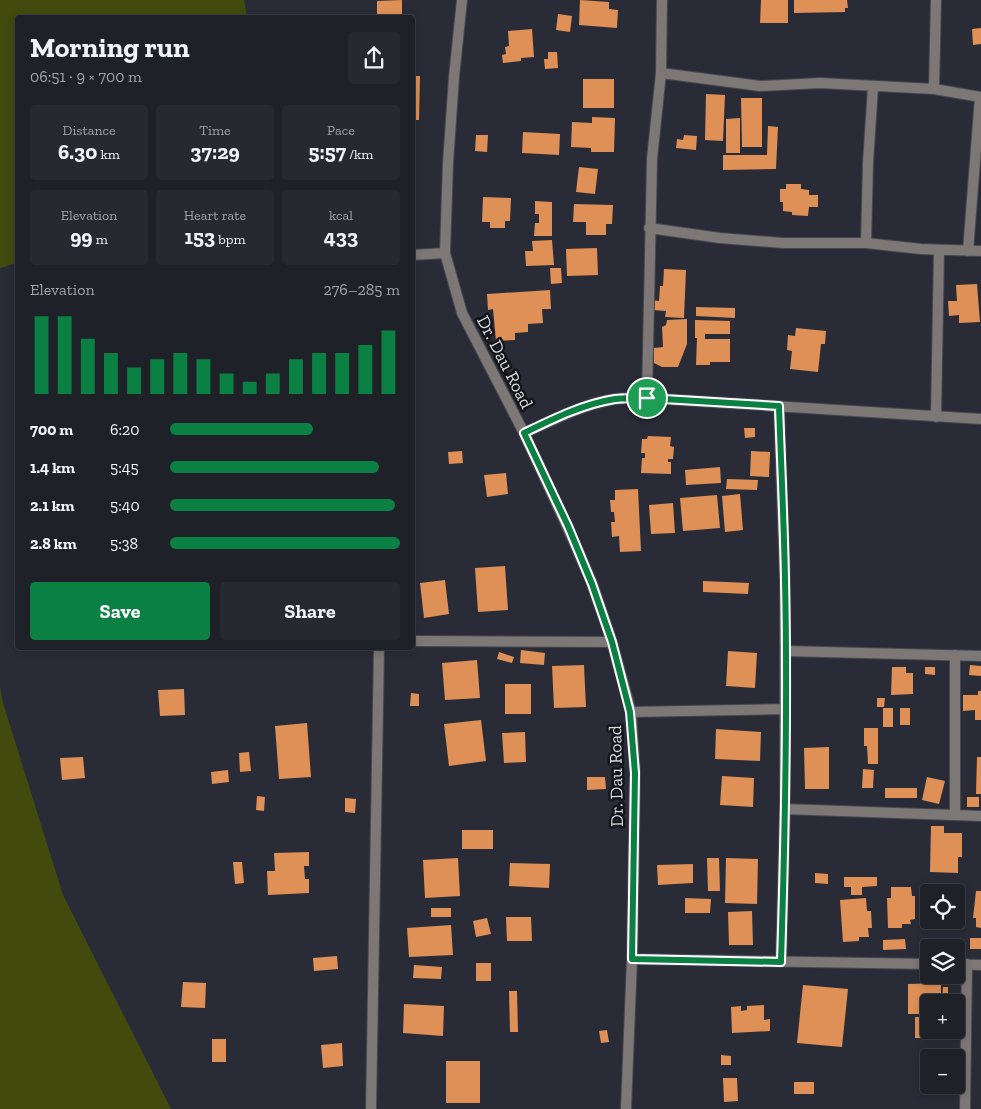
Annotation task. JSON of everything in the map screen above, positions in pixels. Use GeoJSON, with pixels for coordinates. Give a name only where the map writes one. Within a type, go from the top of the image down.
{"type":"FeatureCollection","features":[{"type":"Feature","properties":{"kind":"street","name":"Dr. Dau Road"},"geometry":{"type":"LineString","coordinates":[[462,0],[454,76],[448,164],[445,254],[462,313],[524,433],[568,526],[592,584],[612,642],[630,712],[635,773],[632,959],[626,1109]]}},
{"type":"Feature","properties":{"kind":"street"},"geometry":{"type":"LineString","coordinates":[[647,398],[649,228],[652,159],[662,73],[662,0]]}},
{"type":"Feature","properties":{"kind":"street"},"geometry":{"type":"LineString","coordinates":[[934,89],[936,0]]}},
{"type":"Feature","properties":{"kind":"street"},"geometry":{"type":"LineString","coordinates":[[662,73],[760,86],[820,84],[934,89],[980,96],[968,251]]}},
{"type":"Feature","properties":{"kind":"street"},"geometry":{"type":"LineString","coordinates":[[866,243],[868,164],[873,87]]}},
{"type":"Feature","properties":{"kind":"street"},"geometry":{"type":"LineString","coordinates":[[649,228],[765,242],[866,243],[981,252]]}},
{"type":"Feature","properties":{"kind":"street"},"geometry":{"type":"LineString","coordinates":[[936,417],[939,250]]}},
{"type":"Feature","properties":{"kind":"street"},"geometry":{"type":"LineString","coordinates":[[415,255],[445,254]]}},
{"type":"Feature","properties":{"kind":"street"},"geometry":{"type":"LineString","coordinates":[[524,433],[592,404],[616,399],[647,398],[981,419]]}},
{"type":"Feature","properties":{"kind":"street"},"geometry":{"type":"LineString","coordinates":[[779,406],[786,651],[785,809],[781,962]]}},
{"type":"Feature","properties":{"kind":"street"},"geometry":{"type":"LineString","coordinates":[[415,641],[612,642]]}},
{"type":"Feature","properties":{"kind":"street"},"geometry":{"type":"LineString","coordinates":[[371,1109],[379,650]]}},
{"type":"Feature","properties":{"kind":"street"},"geometry":{"type":"LineString","coordinates":[[786,651],[981,656]]}},
{"type":"Feature","properties":{"kind":"street"},"geometry":{"type":"LineString","coordinates":[[955,655],[955,815]]}},
{"type":"Feature","properties":{"kind":"street"},"geometry":{"type":"LineString","coordinates":[[630,712],[785,709]]}},
{"type":"Feature","properties":{"kind":"street"},"geometry":{"type":"LineString","coordinates":[[785,809],[981,816]]}},
{"type":"Feature","properties":{"kind":"street"},"geometry":{"type":"LineString","coordinates":[[632,959],[920,964]]}},
{"type":"Feature","properties":{"kind":"street"},"geometry":{"type":"LineString","coordinates":[[965,964],[981,965]]}},
{"type":"Feature","properties":{"kind":"street"},"geometry":{"type":"LineString","coordinates":[[962,984],[965,1109]]}},
{"type":"Feature","properties":{"kind":"green space"},"geometry":{"type":"Polygon","coordinates":[[[0,0],[244,0],[247,15],[15,15],[15,264],[0,268],[0,0]]]}},
{"type":"Feature","properties":{"kind":"green space"},"geometry":{"type":"Polygon","coordinates":[[[0,686],[3,703],[63,895],[171,1109],[0,1109],[0,686]]]}},
{"type":"Feature","properties":{"kind":"building"},"geometry":{"type":"Polygon","coordinates":[[[402,0],[402,15],[377,15],[377,1],[402,0]]]}},
{"type":"Feature","properties":{"kind":"building"},"geometry":{"type":"Polygon","coordinates":[[[580,0],[609,2],[609,9],[618,10],[617,28],[579,25],[580,0]]]}},
{"type":"Feature","properties":{"kind":"building"},"geometry":{"type":"Polygon","coordinates":[[[761,0],[788,0],[788,23],[760,23],[761,0]]]}},
{"type":"Feature","properties":{"kind":"building"},"geometry":{"type":"Polygon","coordinates":[[[794,0],[847,0],[848,8],[845,8],[845,12],[794,13],[794,0]]]}},
{"type":"Feature","properties":{"kind":"building"},"geometry":{"type":"Polygon","coordinates":[[[558,14],[572,16],[570,32],[556,30],[558,14]]]}},
{"type":"Feature","properties":{"kind":"building"},"geometry":{"type":"Polygon","coordinates":[[[981,28],[981,44],[973,45],[972,29],[981,28]]]}},
{"type":"Feature","properties":{"kind":"building"},"geometry":{"type":"Polygon","coordinates":[[[532,29],[534,57],[503,63],[502,55],[506,54],[505,47],[509,46],[508,31],[532,29]]]}},
{"type":"Feature","properties":{"kind":"building"},"geometry":{"type":"Polygon","coordinates":[[[548,52],[557,52],[558,68],[545,69],[544,59],[548,59],[548,52]]]}},
{"type":"Feature","properties":{"kind":"building"},"geometry":{"type":"Polygon","coordinates":[[[415,76],[420,76],[419,120],[415,120],[415,76]]]}},
{"type":"Feature","properties":{"kind":"building"},"geometry":{"type":"Polygon","coordinates":[[[583,79],[614,79],[614,108],[583,108],[583,79]]]}},
{"type":"Feature","properties":{"kind":"building"},"geometry":{"type":"Polygon","coordinates":[[[706,94],[725,95],[723,141],[705,140],[706,94]]]}},
{"type":"Feature","properties":{"kind":"building"},"geometry":{"type":"Polygon","coordinates":[[[741,98],[762,98],[762,147],[742,147],[741,98]]]}},
{"type":"Feature","properties":{"kind":"building"},"geometry":{"type":"Polygon","coordinates":[[[592,117],[615,118],[614,152],[591,152],[591,148],[571,147],[572,122],[592,123],[592,117]]]}},
{"type":"Feature","properties":{"kind":"building"},"geometry":{"type":"Polygon","coordinates":[[[740,118],[740,153],[726,153],[726,119],[740,118]]]}},
{"type":"Feature","properties":{"kind":"building"},"geometry":{"type":"Polygon","coordinates":[[[768,126],[778,127],[776,169],[723,170],[723,155],[767,155],[768,126]]]}},
{"type":"Feature","properties":{"kind":"building"},"geometry":{"type":"Polygon","coordinates":[[[415,132],[416,164],[415,164],[415,132]]]}},
{"type":"Feature","properties":{"kind":"building"},"geometry":{"type":"Polygon","coordinates":[[[523,132],[560,134],[559,155],[522,153],[523,132]]]}},
{"type":"Feature","properties":{"kind":"building"},"geometry":{"type":"Polygon","coordinates":[[[476,135],[488,135],[487,152],[475,151],[476,135]]]}},
{"type":"Feature","properties":{"kind":"building"},"geometry":{"type":"Polygon","coordinates":[[[684,135],[697,136],[696,150],[676,148],[677,139],[683,140],[684,135]]]}},
{"type":"Feature","properties":{"kind":"building"},"geometry":{"type":"Polygon","coordinates":[[[579,167],[598,169],[595,194],[576,192],[579,167]]]}},
{"type":"Feature","properties":{"kind":"building"},"geometry":{"type":"Polygon","coordinates":[[[786,184],[801,184],[801,189],[809,190],[809,195],[818,195],[818,207],[809,207],[808,216],[792,215],[792,212],[783,211],[783,202],[780,202],[780,189],[786,189],[786,184]]]}},
{"type":"Feature","properties":{"kind":"building"},"geometry":{"type":"Polygon","coordinates":[[[483,197],[511,198],[510,221],[505,221],[505,228],[490,228],[490,222],[482,222],[483,197]]]}},
{"type":"Feature","properties":{"kind":"building"},"geometry":{"type":"Polygon","coordinates":[[[535,201],[552,202],[552,236],[534,236],[535,223],[539,223],[539,214],[535,214],[535,201]]]}},
{"type":"Feature","properties":{"kind":"building"},"geometry":{"type":"Polygon","coordinates":[[[574,204],[613,205],[612,224],[606,224],[606,235],[586,235],[586,222],[573,222],[574,204]]]}},
{"type":"Feature","properties":{"kind":"building"},"geometry":{"type":"Polygon","coordinates":[[[552,240],[554,265],[526,266],[525,251],[533,251],[532,241],[552,240]]]}},
{"type":"Feature","properties":{"kind":"building"},"geometry":{"type":"Polygon","coordinates":[[[597,248],[598,275],[567,276],[566,249],[597,248]]]}},
{"type":"Feature","properties":{"kind":"building"},"geometry":{"type":"Polygon","coordinates":[[[550,268],[561,268],[562,283],[551,284],[550,268]]]}},
{"type":"Feature","properties":{"kind":"building"},"geometry":{"type":"Polygon","coordinates":[[[664,269],[686,270],[684,318],[665,317],[666,311],[652,310],[652,300],[659,301],[660,286],[663,286],[664,269]]]}},
{"type":"Feature","properties":{"kind":"building"},"geometry":{"type":"Polygon","coordinates":[[[977,284],[980,322],[959,323],[959,315],[949,316],[948,301],[957,301],[956,285],[977,284]]]}},
{"type":"Feature","properties":{"kind":"building"},"geometry":{"type":"Polygon","coordinates":[[[550,290],[551,309],[542,309],[543,323],[528,324],[528,332],[515,333],[515,340],[496,341],[493,309],[488,310],[487,294],[550,290]]]}},
{"type":"Feature","properties":{"kind":"building"},"geometry":{"type":"Polygon","coordinates":[[[696,307],[735,308],[735,318],[696,316],[696,307]]]}},
{"type":"Feature","properties":{"kind":"building"},"geometry":{"type":"Polygon","coordinates":[[[687,319],[687,344],[678,367],[662,367],[654,363],[654,348],[663,347],[662,327],[666,325],[667,320],[687,319]]]}},
{"type":"Feature","properties":{"kind":"building"},"geometry":{"type":"Polygon","coordinates":[[[695,320],[730,321],[730,334],[705,334],[705,339],[730,339],[730,362],[710,362],[710,365],[696,365],[697,338],[695,338],[695,320]]]}},
{"type":"Feature","properties":{"kind":"building"},"geometry":{"type":"Polygon","coordinates":[[[796,328],[826,331],[825,344],[821,344],[818,372],[790,369],[792,351],[787,350],[788,335],[795,336],[796,328]]]}},
{"type":"Feature","properties":{"kind":"building"},"geometry":{"type":"Polygon","coordinates":[[[744,428],[755,428],[755,437],[745,438],[744,428]]]}},
{"type":"Feature","properties":{"kind":"building"},"geometry":{"type":"Polygon","coordinates":[[[648,436],[671,437],[670,446],[674,447],[673,459],[668,459],[668,462],[671,462],[671,474],[641,473],[642,458],[645,458],[645,453],[641,453],[642,439],[647,439],[648,436]]]}},
{"type":"Feature","properties":{"kind":"building"},"geometry":{"type":"Polygon","coordinates":[[[462,451],[463,463],[449,464],[448,452],[462,451]]]}},
{"type":"Feature","properties":{"kind":"building"},"geometry":{"type":"Polygon","coordinates":[[[751,451],[770,452],[769,477],[750,476],[751,451]]]}},
{"type":"Feature","properties":{"kind":"building"},"geometry":{"type":"Polygon","coordinates":[[[720,467],[721,483],[686,485],[685,470],[720,467]]]}},
{"type":"Feature","properties":{"kind":"building"},"geometry":{"type":"Polygon","coordinates":[[[506,473],[508,494],[487,497],[484,475],[506,473]]]}},
{"type":"Feature","properties":{"kind":"building"},"geometry":{"type":"Polygon","coordinates":[[[727,479],[758,480],[757,490],[726,489],[727,479]]]}},
{"type":"Feature","properties":{"kind":"building"},"geometry":{"type":"Polygon","coordinates":[[[638,489],[641,551],[620,552],[619,536],[612,537],[611,522],[615,522],[614,512],[611,512],[610,500],[615,500],[615,490],[638,489]]]}},
{"type":"Feature","properties":{"kind":"building"},"geometry":{"type":"Polygon","coordinates":[[[740,494],[743,530],[725,532],[722,496],[740,494]]]}},
{"type":"Feature","properties":{"kind":"building"},"geometry":{"type":"Polygon","coordinates":[[[717,495],[720,528],[683,531],[680,498],[717,495]]]}},
{"type":"Feature","properties":{"kind":"building"},"geometry":{"type":"Polygon","coordinates":[[[673,503],[675,533],[651,534],[649,505],[673,503]]]}},
{"type":"Feature","properties":{"kind":"building"},"geometry":{"type":"Polygon","coordinates":[[[505,566],[508,610],[478,612],[475,568],[505,566]]]}},
{"type":"Feature","properties":{"kind":"building"},"geometry":{"type":"Polygon","coordinates":[[[445,580],[449,614],[424,618],[420,583],[445,580]]]}},
{"type":"Feature","properties":{"kind":"building"},"geometry":{"type":"Polygon","coordinates":[[[703,581],[749,583],[748,594],[703,592],[703,581]]]}},
{"type":"Feature","properties":{"kind":"building"},"geometry":{"type":"Polygon","coordinates":[[[521,650],[545,653],[544,665],[520,663],[521,650]]]}},
{"type":"Feature","properties":{"kind":"building"},"geometry":{"type":"Polygon","coordinates":[[[728,651],[757,653],[755,688],[726,686],[728,651]]]}},
{"type":"Feature","properties":{"kind":"building"},"geometry":{"type":"Polygon","coordinates":[[[499,652],[514,657],[512,663],[497,659],[499,652]]]}},
{"type":"Feature","properties":{"kind":"building"},"geometry":{"type":"Polygon","coordinates":[[[477,660],[480,698],[445,700],[442,663],[477,660]]]}},
{"type":"Feature","properties":{"kind":"building"},"geometry":{"type":"Polygon","coordinates":[[[584,665],[586,707],[554,708],[552,666],[584,665]]]}},
{"type":"Feature","properties":{"kind":"building"},"geometry":{"type":"Polygon","coordinates":[[[970,665],[981,666],[981,676],[969,675],[970,665]]]}},
{"type":"Feature","properties":{"kind":"building"},"geometry":{"type":"Polygon","coordinates":[[[892,667],[906,667],[906,673],[913,673],[913,694],[891,695],[892,667]]]}},
{"type":"Feature","properties":{"kind":"building"},"geometry":{"type":"Polygon","coordinates":[[[925,667],[935,667],[935,675],[925,674],[925,667]]]}},
{"type":"Feature","properties":{"kind":"building"},"geometry":{"type":"Polygon","coordinates":[[[505,684],[531,684],[531,714],[505,714],[505,684]]]}},
{"type":"Feature","properties":{"kind":"building"},"geometry":{"type":"Polygon","coordinates":[[[184,689],[185,715],[160,716],[158,690],[184,689]]]}},
{"type":"Feature","properties":{"kind":"building"},"geometry":{"type":"Polygon","coordinates":[[[978,691],[981,691],[981,720],[975,720],[975,710],[963,711],[963,695],[978,695],[978,691]]]}},
{"type":"Feature","properties":{"kind":"building"},"geometry":{"type":"Polygon","coordinates":[[[411,693],[419,694],[419,706],[410,706],[411,693]]]}},
{"type":"Feature","properties":{"kind":"building"},"geometry":{"type":"Polygon","coordinates":[[[877,698],[885,698],[884,707],[877,707],[877,698]]]}},
{"type":"Feature","properties":{"kind":"building"},"geometry":{"type":"Polygon","coordinates":[[[883,708],[893,708],[893,727],[883,727],[883,708]]]}},
{"type":"Feature","properties":{"kind":"building"},"geometry":{"type":"Polygon","coordinates":[[[900,708],[910,708],[910,725],[900,725],[900,708]]]}},
{"type":"Feature","properties":{"kind":"building"},"geometry":{"type":"Polygon","coordinates":[[[481,720],[486,761],[449,766],[444,724],[481,720]]]}},
{"type":"Feature","properties":{"kind":"building"},"geometry":{"type":"Polygon","coordinates":[[[307,723],[311,777],[279,779],[275,726],[307,723]]]}},
{"type":"Feature","properties":{"kind":"building"},"geometry":{"type":"Polygon","coordinates":[[[864,728],[878,728],[878,764],[868,764],[867,746],[864,746],[864,728]]]}},
{"type":"Feature","properties":{"kind":"building"},"geometry":{"type":"Polygon","coordinates":[[[716,729],[761,732],[760,761],[715,759],[716,729]]]}},
{"type":"Feature","properties":{"kind":"building"},"geometry":{"type":"Polygon","coordinates":[[[525,732],[526,762],[504,763],[502,733],[525,732]]]}},
{"type":"Feature","properties":{"kind":"building"},"geometry":{"type":"Polygon","coordinates":[[[829,747],[829,789],[805,789],[804,748],[829,747]]]}},
{"type":"Feature","properties":{"kind":"building"},"geometry":{"type":"Polygon","coordinates":[[[249,752],[251,771],[240,772],[239,753],[249,752]]]}},
{"type":"Feature","properties":{"kind":"building"},"geometry":{"type":"Polygon","coordinates":[[[83,757],[85,778],[62,780],[60,758],[83,757]]]}},
{"type":"Feature","properties":{"kind":"building"},"geometry":{"type":"Polygon","coordinates":[[[977,757],[981,757],[981,794],[976,794],[977,757]]]}},
{"type":"Feature","properties":{"kind":"building"},"geometry":{"type":"Polygon","coordinates":[[[863,769],[874,770],[873,788],[862,788],[863,769]]]}},
{"type":"Feature","properties":{"kind":"building"},"geometry":{"type":"Polygon","coordinates":[[[228,770],[229,782],[212,784],[211,772],[228,770]]]}},
{"type":"Feature","properties":{"kind":"building"},"geometry":{"type":"Polygon","coordinates":[[[722,776],[754,778],[753,807],[720,805],[722,776]]]}},
{"type":"Feature","properties":{"kind":"building"},"geometry":{"type":"Polygon","coordinates":[[[587,777],[605,777],[606,789],[587,790],[587,777]]]}},
{"type":"Feature","properties":{"kind":"building"},"geometry":{"type":"Polygon","coordinates":[[[927,777],[945,781],[939,804],[922,800],[927,777]]]}},
{"type":"Feature","properties":{"kind":"building"},"geometry":{"type":"Polygon","coordinates":[[[885,788],[917,788],[917,798],[885,798],[885,788]]]}},
{"type":"Feature","properties":{"kind":"building"},"geometry":{"type":"Polygon","coordinates":[[[257,796],[265,797],[264,811],[256,810],[257,796]]]}},
{"type":"Feature","properties":{"kind":"building"},"geometry":{"type":"Polygon","coordinates":[[[967,797],[979,797],[979,807],[967,807],[967,797]]]}},
{"type":"Feature","properties":{"kind":"building"},"geometry":{"type":"Polygon","coordinates":[[[345,798],[356,799],[355,813],[345,812],[345,798]]]}},
{"type":"Feature","properties":{"kind":"building"},"geometry":{"type":"Polygon","coordinates":[[[931,826],[944,826],[944,833],[962,833],[962,857],[958,857],[958,873],[930,872],[931,826]]]}},
{"type":"Feature","properties":{"kind":"building"},"geometry":{"type":"Polygon","coordinates":[[[462,830],[493,830],[493,849],[462,849],[462,830]]]}},
{"type":"Feature","properties":{"kind":"building"},"geometry":{"type":"Polygon","coordinates":[[[309,852],[309,866],[304,866],[305,879],[309,879],[309,893],[268,895],[267,871],[275,871],[274,853],[309,852]]]}},
{"type":"Feature","properties":{"kind":"building"},"geometry":{"type":"Polygon","coordinates":[[[458,858],[460,896],[425,898],[423,860],[458,858]]]}},
{"type":"Feature","properties":{"kind":"building"},"geometry":{"type":"Polygon","coordinates":[[[707,858],[719,858],[720,891],[708,891],[707,858]]]}},
{"type":"Feature","properties":{"kind":"building"},"geometry":{"type":"Polygon","coordinates":[[[726,858],[758,859],[757,904],[725,903],[726,858]]]}},
{"type":"Feature","properties":{"kind":"building"},"geometry":{"type":"Polygon","coordinates":[[[233,862],[242,862],[244,883],[235,884],[233,862]]]}},
{"type":"Feature","properties":{"kind":"building"},"geometry":{"type":"Polygon","coordinates":[[[510,863],[550,864],[549,888],[509,886],[510,863]]]}},
{"type":"Feature","properties":{"kind":"building"},"geometry":{"type":"Polygon","coordinates":[[[693,864],[693,883],[658,885],[657,865],[693,864]]]}},
{"type":"Feature","properties":{"kind":"building"},"geometry":{"type":"Polygon","coordinates":[[[815,873],[828,874],[828,884],[815,883],[815,873]]]}},
{"type":"Feature","properties":{"kind":"building"},"geometry":{"type":"Polygon","coordinates":[[[844,877],[877,877],[877,886],[862,887],[862,895],[851,895],[851,887],[844,887],[844,877]]]}},
{"type":"Feature","properties":{"kind":"building"},"geometry":{"type":"Polygon","coordinates":[[[891,887],[911,887],[912,896],[915,896],[915,919],[910,920],[911,924],[902,924],[902,928],[888,928],[887,898],[891,898],[891,887]]]}},
{"type":"Feature","properties":{"kind":"building"},"geometry":{"type":"Polygon","coordinates":[[[976,891],[981,891],[981,928],[976,927],[976,918],[973,918],[976,891]]]}},
{"type":"Feature","properties":{"kind":"building"},"geometry":{"type":"Polygon","coordinates":[[[685,898],[711,899],[710,913],[685,913],[685,898]]]}},
{"type":"Feature","properties":{"kind":"building"},"geometry":{"type":"Polygon","coordinates":[[[866,898],[867,911],[871,911],[872,928],[868,928],[869,937],[859,937],[859,941],[843,942],[840,900],[866,898]]]}},
{"type":"Feature","properties":{"kind":"building"},"geometry":{"type":"Polygon","coordinates":[[[431,908],[451,908],[451,917],[431,917],[431,908]]]}},
{"type":"Feature","properties":{"kind":"building"},"geometry":{"type":"Polygon","coordinates":[[[752,911],[753,945],[729,945],[728,912],[752,911]]]}},
{"type":"Feature","properties":{"kind":"building"},"geometry":{"type":"Polygon","coordinates":[[[506,917],[531,917],[532,941],[507,941],[506,917]]]}},
{"type":"Feature","properties":{"kind":"building"},"geometry":{"type":"Polygon","coordinates":[[[487,918],[491,934],[476,937],[473,921],[487,918]]]}},
{"type":"Feature","properties":{"kind":"building"},"geometry":{"type":"Polygon","coordinates":[[[451,925],[453,955],[409,957],[407,928],[451,925]]]}},
{"type":"Feature","properties":{"kind":"building"},"geometry":{"type":"Polygon","coordinates":[[[970,938],[981,938],[981,949],[970,949],[970,938]]]}},
{"type":"Feature","properties":{"kind":"building"},"geometry":{"type":"Polygon","coordinates":[[[905,939],[906,949],[883,950],[883,940],[905,939]]]}},
{"type":"Feature","properties":{"kind":"building"},"geometry":{"type":"Polygon","coordinates":[[[337,956],[338,969],[314,971],[313,958],[337,956]]]}},
{"type":"Feature","properties":{"kind":"building"},"geometry":{"type":"Polygon","coordinates":[[[476,963],[491,963],[491,981],[476,981],[476,963]]]}},
{"type":"Feature","properties":{"kind":"building"},"geometry":{"type":"Polygon","coordinates":[[[414,965],[442,967],[441,979],[413,978],[414,965]]]}},
{"type":"Feature","properties":{"kind":"building"},"geometry":{"type":"Polygon","coordinates":[[[183,982],[206,983],[205,1008],[181,1007],[183,982]]]}},
{"type":"Feature","properties":{"kind":"building"},"geometry":{"type":"Polygon","coordinates":[[[908,984],[941,984],[941,994],[920,994],[920,1014],[908,1014],[908,984]]]}},
{"type":"Feature","properties":{"kind":"building"},"geometry":{"type":"Polygon","coordinates":[[[803,985],[848,989],[842,1047],[797,1043],[803,985]]]}},
{"type":"Feature","properties":{"kind":"building"},"geometry":{"type":"Polygon","coordinates":[[[943,987],[948,987],[948,994],[943,994],[943,987]]]}},
{"type":"Feature","properties":{"kind":"building"},"geometry":{"type":"Polygon","coordinates":[[[509,991],[517,991],[518,1032],[510,1032],[509,991]]]}},
{"type":"Feature","properties":{"kind":"building"},"geometry":{"type":"Polygon","coordinates":[[[404,1004],[444,1006],[443,1036],[403,1033],[404,1004]]]}},
{"type":"Feature","properties":{"kind":"building"},"geometry":{"type":"Polygon","coordinates":[[[764,1005],[764,1020],[770,1019],[770,1031],[732,1033],[731,1007],[741,1006],[741,1011],[747,1010],[747,1006],[764,1005]]]}},
{"type":"Feature","properties":{"kind":"building"},"geometry":{"type":"Polygon","coordinates":[[[915,1017],[920,1017],[920,1038],[915,1038],[915,1017]]]}},
{"type":"Feature","properties":{"kind":"building"},"geometry":{"type":"Polygon","coordinates":[[[607,1030],[609,1042],[601,1043],[599,1031],[607,1030]]]}},
{"type":"Feature","properties":{"kind":"building"},"geometry":{"type":"Polygon","coordinates":[[[212,1039],[226,1039],[226,1062],[212,1062],[212,1039]]]}},
{"type":"Feature","properties":{"kind":"building"},"geometry":{"type":"Polygon","coordinates":[[[342,1043],[343,1066],[323,1068],[321,1045],[342,1043]]]}},
{"type":"Feature","properties":{"kind":"building"},"geometry":{"type":"Polygon","coordinates":[[[721,1055],[731,1056],[731,1065],[721,1065],[721,1055]]]}},
{"type":"Feature","properties":{"kind":"building"},"geometry":{"type":"Polygon","coordinates":[[[446,1061],[480,1061],[480,1103],[446,1103],[446,1061]]]}},
{"type":"Feature","properties":{"kind":"building"},"geometry":{"type":"Polygon","coordinates":[[[723,1078],[737,1078],[738,1101],[724,1102],[723,1078]]]}},
{"type":"Feature","properties":{"kind":"building"},"geometry":{"type":"Polygon","coordinates":[[[794,1082],[814,1082],[814,1094],[794,1094],[794,1082]]]}},
{"type":"Feature","properties":{"kind":"route"},"geometry":{"type":"LineString","coordinates":[[647,398],[779,406],[786,651],[785,809],[781,962],[632,959],[635,773],[630,712],[612,642],[592,584],[568,526],[524,433],[592,404],[616,399],[647,398]]}}]}
